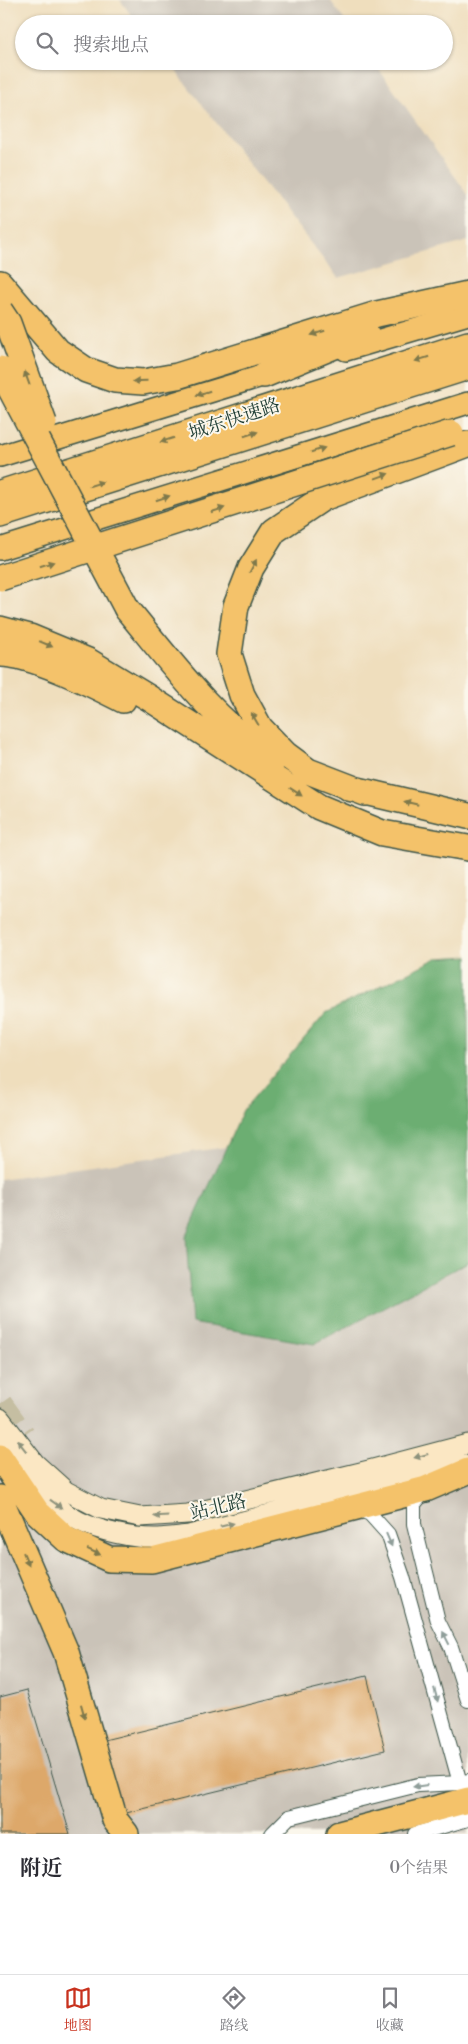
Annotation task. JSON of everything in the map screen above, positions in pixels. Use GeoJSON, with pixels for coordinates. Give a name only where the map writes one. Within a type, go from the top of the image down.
{"type":"FeatureCollection","features":[{"type":"Feature","properties":{"kind":"highway"},"geometry":{"type":"LineString","coordinates":[[0,282],[58,350],[86,370],[114,380],[143,382],[178,376],[377,314],[462,302]]}},
{"type":"Feature","properties":{"kind":"highway"},"geometry":{"type":"LineString","coordinates":[[264,375],[462,302]]}},
{"type":"Feature","properties":{"kind":"highway"},"geometry":{"type":"LineString","coordinates":[[0,311],[8,323],[80,522]]}},
{"type":"Feature","properties":{"kind":"highway","name":"城东快速路"},"geometry":{"type":"LineString","coordinates":[[0,493],[468,344]]}},
{"type":"Feature","properties":{"kind":"highway","name":"城东快速路"},"geometry":{"type":"LineString","coordinates":[[0,515],[275,426],[468,367]]}},
{"type":"Feature","properties":{"kind":"highway"},"geometry":{"type":"LineString","coordinates":[[0,369],[80,522],[124,614],[199,696],[256,748],[291,770],[365,793],[468,816]]}},
{"type":"Feature","properties":{"kind":"highway"},"geometry":{"type":"LineString","coordinates":[[0,395],[92,573],[180,692],[255,766]]}},
{"type":"Feature","properties":{"kind":"highway"},"geometry":{"type":"LineString","coordinates":[[365,793],[308,772],[285,754],[260,728],[242,695],[229,654],[236,606],[251,568],[274,532],[323,498],[462,435]]}},
{"type":"Feature","properties":{"kind":"highway"},"geometry":{"type":"LineString","coordinates":[[0,578],[462,435]]}},
{"type":"Feature","properties":{"kind":"highway"},"geometry":{"type":"LineString","coordinates":[[0,630],[30,637],[88,661],[319,807],[382,833],[468,848]]}},
{"type":"Feature","properties":{"kind":"highway"},"geometry":{"type":"LineString","coordinates":[[0,654],[8,654],[39,663],[96,686],[167,722],[212,739]]}},
{"type":"Feature","properties":{"kind":"highway"},"geometry":{"type":"LineString","coordinates":[[1,1454],[37,1512],[66,1539],[109,1559],[152,1560],[426,1489],[468,1471]]}},
{"type":"Feature","properties":{"kind":"highway"},"geometry":{"type":"LineString","coordinates":[[0,1498],[66,1652],[115,1820],[126,1834]]}},
{"type":"Feature","properties":{"kind":"highway"},"geometry":{"type":"LineString","coordinates":[[339,1834],[465,1788]]}},
{"type":"Feature","properties":{"kind":"main road"},"geometry":{"type":"LineString","coordinates":[[0,456],[264,375]]}},
{"type":"Feature","properties":{"kind":"main road"},"geometry":{"type":"LineString","coordinates":[[0,549],[468,403]]}},
{"type":"Feature","properties":{"kind":"street","name":"站北路"},"geometry":{"type":"LineString","coordinates":[[0,1418],[35,1463],[66,1491],[101,1509],[140,1516],[188,1514],[468,1444]]}},
{"type":"Feature","properties":{"kind":"street","name":"站北路"},"geometry":{"type":"LineString","coordinates":[[1,1454],[20,1468],[49,1499],[79,1521],[118,1534],[154,1538],[189,1534],[468,1463]]}},
{"type":"Feature","properties":{"kind":"street"},"geometry":{"type":"LineString","coordinates":[[426,1489],[414,1504],[414,1524],[438,1622],[451,1647],[468,1700]]}},
{"type":"Feature","properties":{"kind":"street"},"geometry":{"type":"LineString","coordinates":[[273,1834],[289,1817],[418,1786],[465,1788],[403,1577],[388,1534],[370,1514],[355,1508]]}},
{"type":"Feature","properties":{"kind":"street"},"geometry":{"type":"LineString","coordinates":[[415,1834],[468,1820]]}},
{"type":"Feature","properties":{"kind":"shaded area"},"geometry":{"type":"Polygon","coordinates":[[[120,0],[330,0],[341,15],[131,15],[120,0]]]}},
{"type":"Feature","properties":{"kind":"shaded area"},"geometry":{"type":"Polygon","coordinates":[[[175,70],[379,70],[468,195],[468,241],[338,278],[175,70]]]}},
{"type":"Feature","properties":{"kind":"shaded area"},"geometry":{"type":"Polygon","coordinates":[[[468,1113],[468,1834],[0,1834],[0,1179],[468,1113]]]}},
{"type":"Feature","properties":{"kind":"green space"},"geometry":{"type":"Polygon","coordinates":[[[468,956],[468,1262],[314,1344],[192,1323],[186,1237],[243,1110],[326,1013],[437,958],[468,956]]]}},
{"type":"Feature","properties":{"kind":"building"},"geometry":{"type":"Polygon","coordinates":[[[367,1676],[385,1750],[118,1815],[100,1741],[367,1676]]]}},
{"type":"Feature","properties":{"kind":"building"},"geometry":{"type":"Polygon","coordinates":[[[27,1690],[70,1834],[0,1834],[0,1697],[27,1690]]]}},
{"type":"Feature","properties":{"kind":"tunnel"},"geometry":{"type":"LineString","coordinates":[[0,1404],[23,1436]]}}]}
